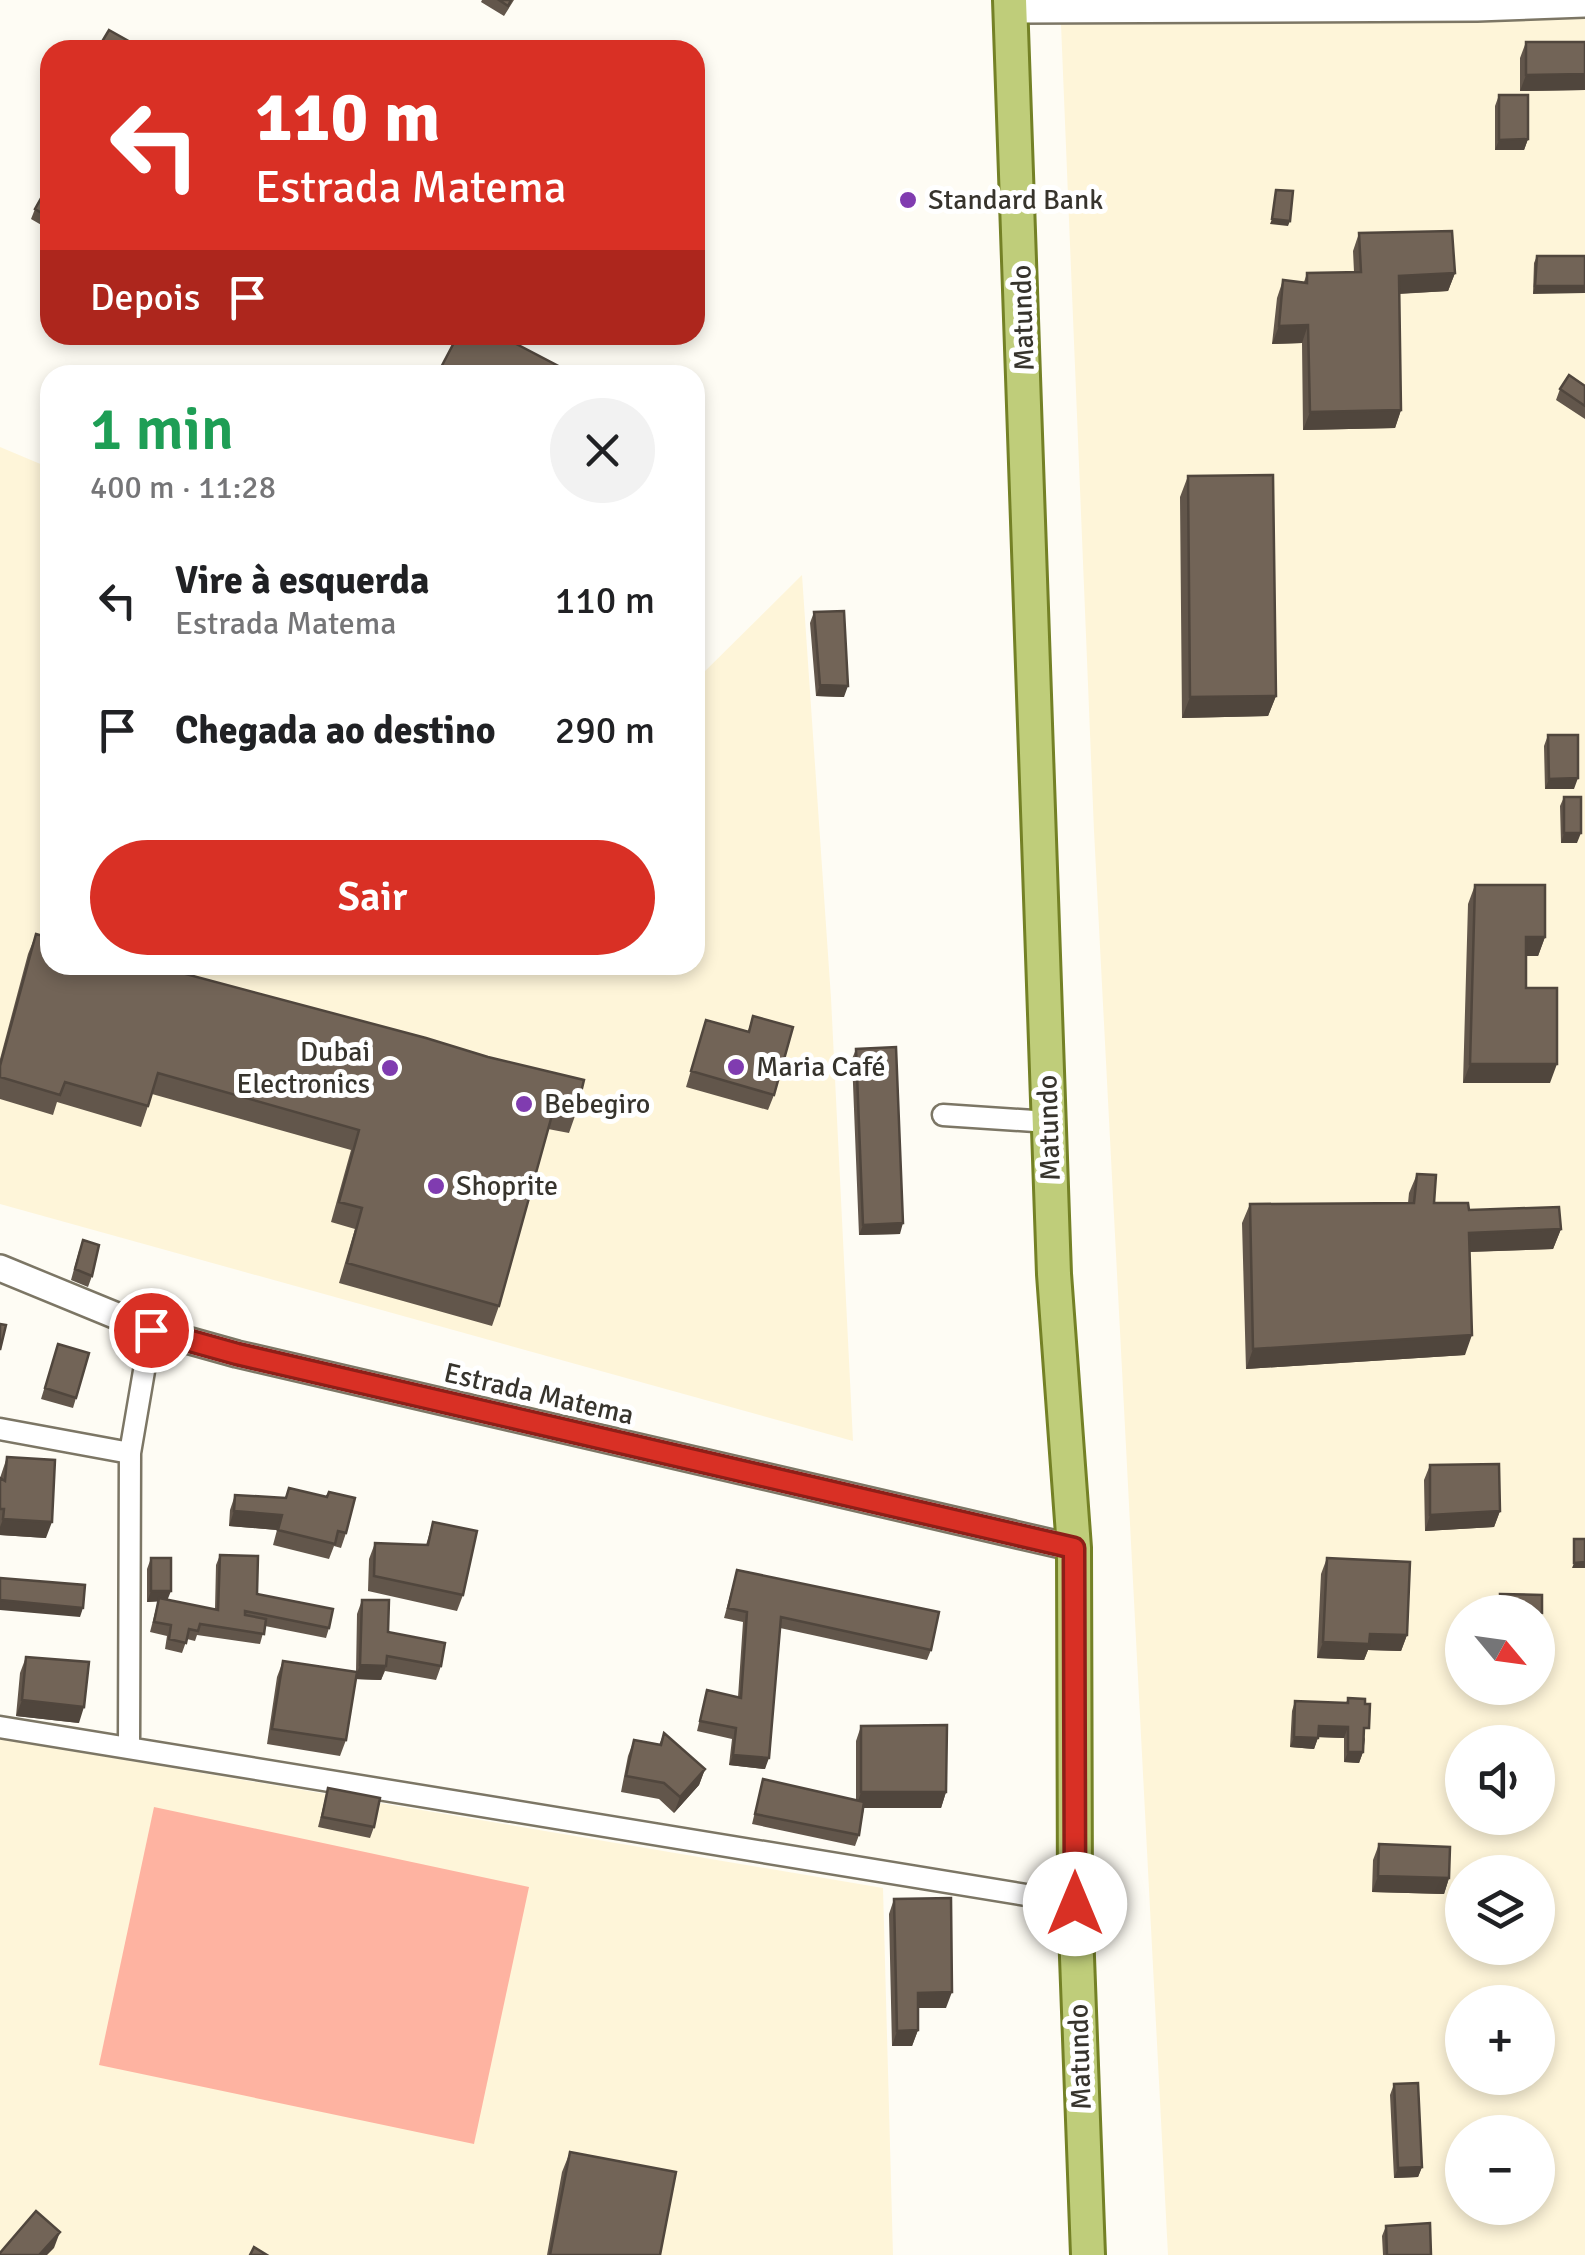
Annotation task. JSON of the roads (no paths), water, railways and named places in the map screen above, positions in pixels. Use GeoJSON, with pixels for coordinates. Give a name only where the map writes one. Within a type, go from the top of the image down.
{"type":"FeatureCollection","features":[{"type":"Feature","properties":{"kind":"main road","name":"Matundo"},"geometry":{"type":"LineString","coordinates":[[1011,5],[1054,1274],[1074,1548],[1075,1904],[1088,2255]]}},
{"type":"Feature","properties":{"kind":"street"},"geometry":{"type":"LineString","coordinates":[[1011,5],[1477,8],[1585,4]]}},
{"type":"Feature","properties":{"kind":"street"},"geometry":{"type":"LineString","coordinates":[[943,1115],[1049,1122]]}},
{"type":"Feature","properties":{"kind":"street","name":"Estrada Matema"},"geometry":{"type":"LineString","coordinates":[[0,1268],[151,1330],[237,1354],[1074,1548]]}},
{"type":"Feature","properties":{"kind":"street"},"geometry":{"type":"LineString","coordinates":[[129,1748],[130,1454],[151,1330]]}},
{"type":"Feature","properties":{"kind":"street"},"geometry":{"type":"LineString","coordinates":[[0,1429],[130,1454]]}},
{"type":"Feature","properties":{"kind":"street"},"geometry":{"type":"LineString","coordinates":[[0,1727],[1075,1904]]}},
{"type":"Feature","properties":{"kind":"place","name":"Standard Bank"},"geometry":{"type":"Point","coordinates":[908,200]}},
{"type":"Feature","properties":{"kind":"place","name":"Maria Café"},"geometry":{"type":"Point","coordinates":[736,1067]}},
{"type":"Feature","properties":{"kind":"place","name":"Dubai Electronics"},"geometry":{"type":"Point","coordinates":[390,1068]}},
{"type":"Feature","properties":{"kind":"place","name":"Bebegiro"},"geometry":{"type":"Point","coordinates":[524,1104]}},
{"type":"Feature","properties":{"kind":"place","name":"Shoprite"},"geometry":{"type":"Point","coordinates":[436,1186]}}]}
